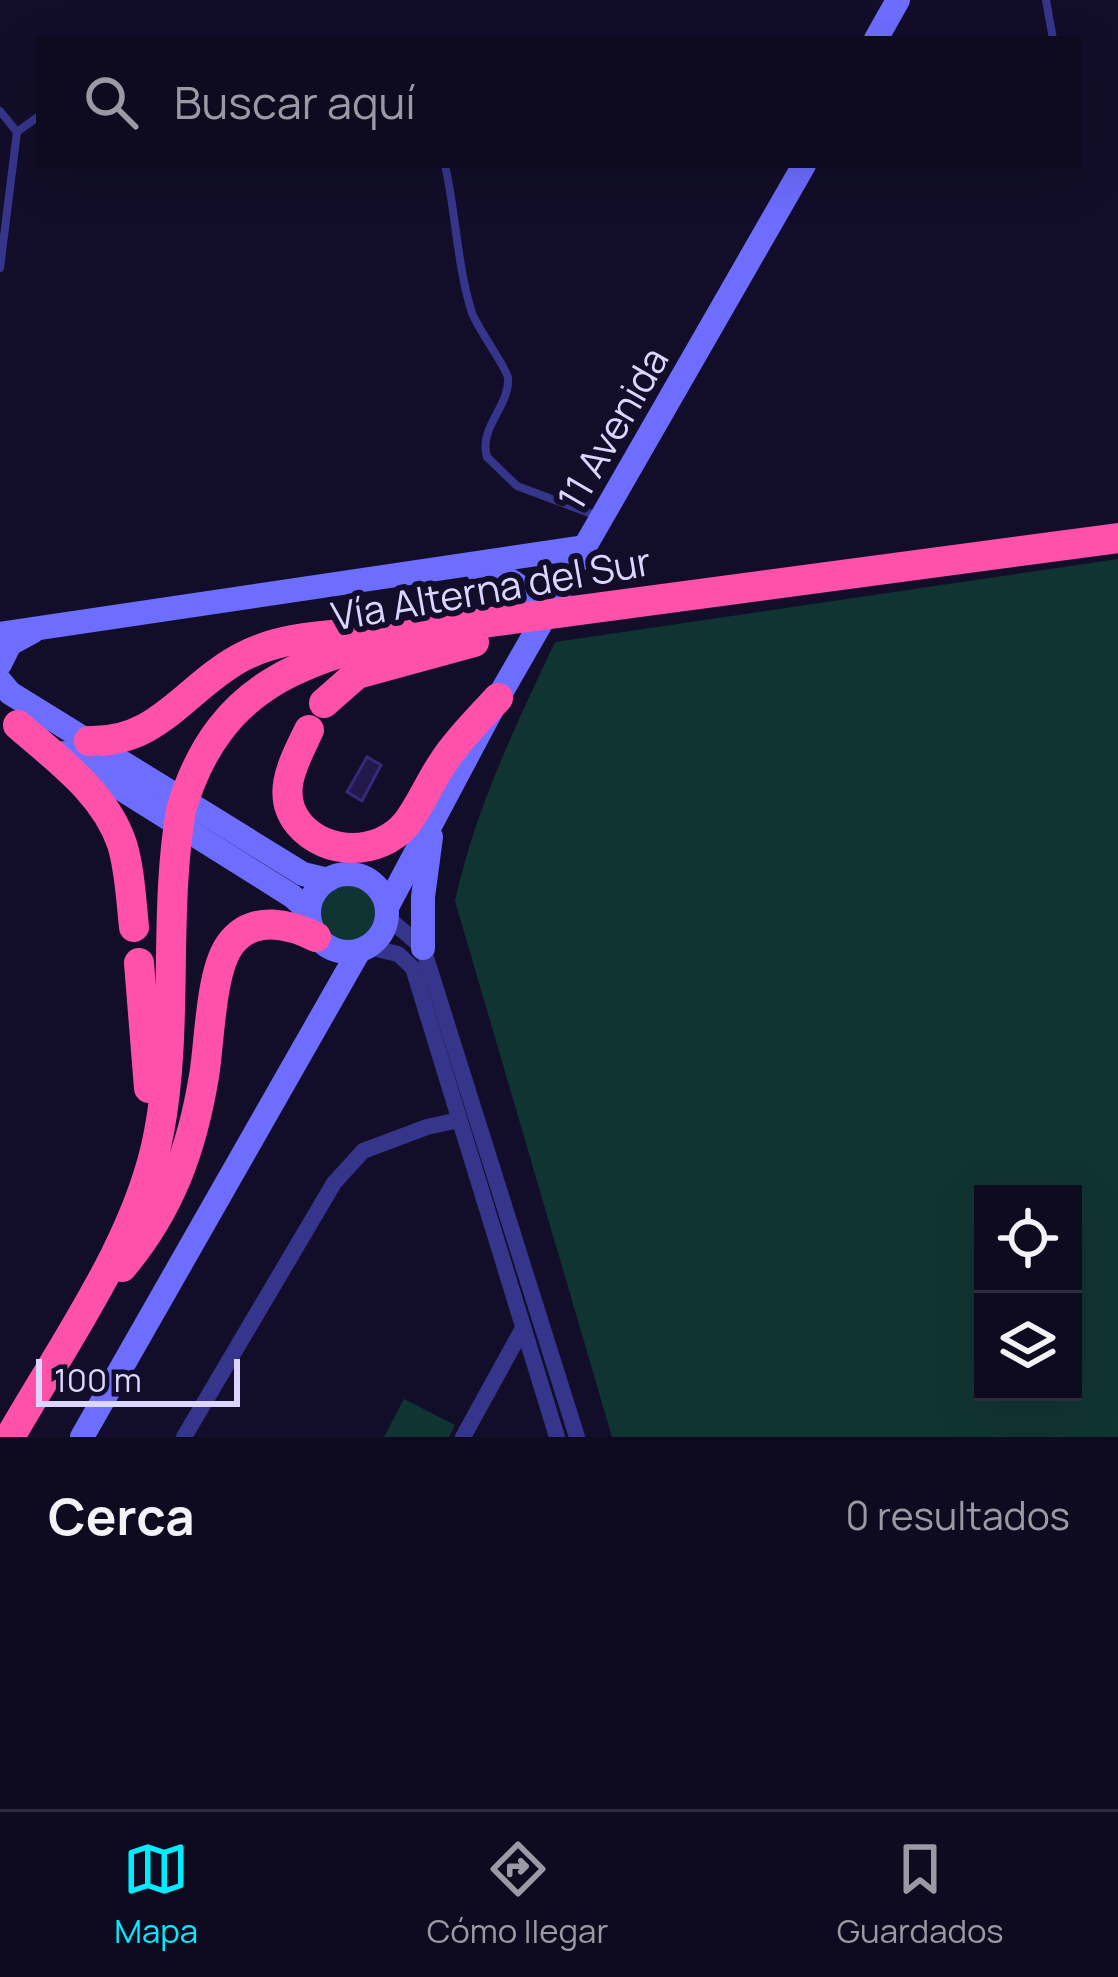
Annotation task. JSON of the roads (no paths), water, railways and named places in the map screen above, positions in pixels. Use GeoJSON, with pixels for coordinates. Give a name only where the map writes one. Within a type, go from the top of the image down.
{"type":"FeatureCollection","features":[{"type":"Feature","properties":{"kind":"highway","name":"Vía Alterna del Sur"},"geometry":{"type":"LineString","coordinates":[[205,772],[246,727],[300,685],[339,669],[485,634],[608,613],[1118,538]]}},
{"type":"Feature","properties":{"kind":"highway","name":"Vía Alterna del Sur"},"geometry":{"type":"LineString","coordinates":[[608,613],[1118,555]]}},
{"type":"Feature","properties":{"kind":"highway","name":"Vía Alterna del Sur"},"geometry":{"type":"LineString","coordinates":[[10,1437],[123,1240],[159,1137],[185,854],[199,815],[205,772],[236,713],[285,674],[337,651],[438,629],[485,634]]}},
{"type":"Feature","properties":{"kind":"highway"},"geometry":{"type":"LineString","coordinates":[[89,741],[118,740],[143,732],[224,668],[270,645],[334,635],[438,629]]}},
{"type":"Feature","properties":{"kind":"highway"},"geometry":{"type":"LineString","coordinates":[[352,879],[327,844],[298,823],[287,796],[291,768],[317,717],[357,674],[485,634]]}},
{"type":"Feature","properties":{"kind":"highway"},"geometry":{"type":"LineString","coordinates":[[327,844],[363,848],[398,832],[451,751],[498,698]]}},
{"type":"Feature","properties":{"kind":"highway"},"geometry":{"type":"LineString","coordinates":[[9,720],[84,784],[107,814],[124,852],[134,928]]}},
{"type":"Feature","properties":{"kind":"highway","name":"Vía Alterna del Sur"},"geometry":{"type":"LineString","coordinates":[[26,1437],[122,1268],[160,1189],[180,1110],[187,1033],[185,854]]}},
{"type":"Feature","properties":{"kind":"highway"},"geometry":{"type":"LineString","coordinates":[[122,1268],[158,1220],[187,1156],[219,974],[229,945],[242,933],[271,924],[316,931]]}},
{"type":"Feature","properties":{"kind":"highway"},"geometry":{"type":"LineString","coordinates":[[134,1212],[134,1180],[148,1090],[139,963]]}},
{"type":"Feature","properties":{"kind":"main road"},"geometry":{"type":"LineString","coordinates":[[878,36],[898,0]]}},
{"type":"Feature","properties":{"kind":"main road","name":"11 Avenida"},"geometry":{"type":"LineString","coordinates":[[387,912],[498,698],[802,168]]}},
{"type":"Feature","properties":{"kind":"main road"},"geometry":{"type":"LineString","coordinates":[[0,634],[584,547]]}},
{"type":"Feature","properties":{"kind":"main road"},"geometry":{"type":"LineString","coordinates":[[445,568],[498,573],[519,584],[535,606],[535,634]]}},
{"type":"Feature","properties":{"kind":"main road"},"geometry":{"type":"LineString","coordinates":[[0,664],[10,644],[46,627]]}},
{"type":"Feature","properties":{"kind":"main road"},"geometry":{"type":"LineString","coordinates":[[0,681],[10,693],[304,874],[352,879],[387,912],[381,934],[363,949],[82,1437]]}},
{"type":"Feature","properties":{"kind":"main road"},"geometry":{"type":"LineString","coordinates":[[9,720],[292,896],[330,960],[330,984],[299,1057]]}},
{"type":"Feature","properties":{"kind":"main road","name":"11 Avenida"},"geometry":{"type":"LineString","coordinates":[[352,879],[394,871],[449,790]]}},
{"type":"Feature","properties":{"kind":"main road"},"geometry":{"type":"LineString","coordinates":[[423,948],[423,897],[434,818]]}},
{"type":"Feature","properties":{"kind":"main road"},"geometry":{"type":"LineString","coordinates":[[352,879],[314,893],[316,931],[340,952],[363,949]]}},
{"type":"Feature","properties":{"kind":"street"},"geometry":{"type":"LineString","coordinates":[[387,912],[423,948],[577,1437]]}},
{"type":"Feature","properties":{"kind":"street"},"geometry":{"type":"LineString","coordinates":[[363,949],[398,955],[413,968],[557,1437]]}},
{"type":"Feature","properties":{"kind":"street"},"geometry":{"type":"LineString","coordinates":[[184,1437],[334,1183],[363,1151],[459,1120]]}},
{"type":"Feature","properties":{"kind":"street"},"geometry":{"type":"LineString","coordinates":[[463,1437],[524,1328]]}},
{"type":"Feature","properties":{"kind":"lane"},"geometry":{"type":"LineString","coordinates":[[1046,0],[1052,36]]}},
{"type":"Feature","properties":{"kind":"lane"},"geometry":{"type":"LineString","coordinates":[[0,111],[17,133],[0,268]]}},
{"type":"Feature","properties":{"kind":"lane"},"geometry":{"type":"LineString","coordinates":[[17,133],[36,118]]}},
{"type":"Feature","properties":{"kind":"lane"},"geometry":{"type":"LineString","coordinates":[[446,168],[470,308],[482,338],[507,372],[508,383],[486,436],[487,458],[517,486],[601,518]]}}]}
